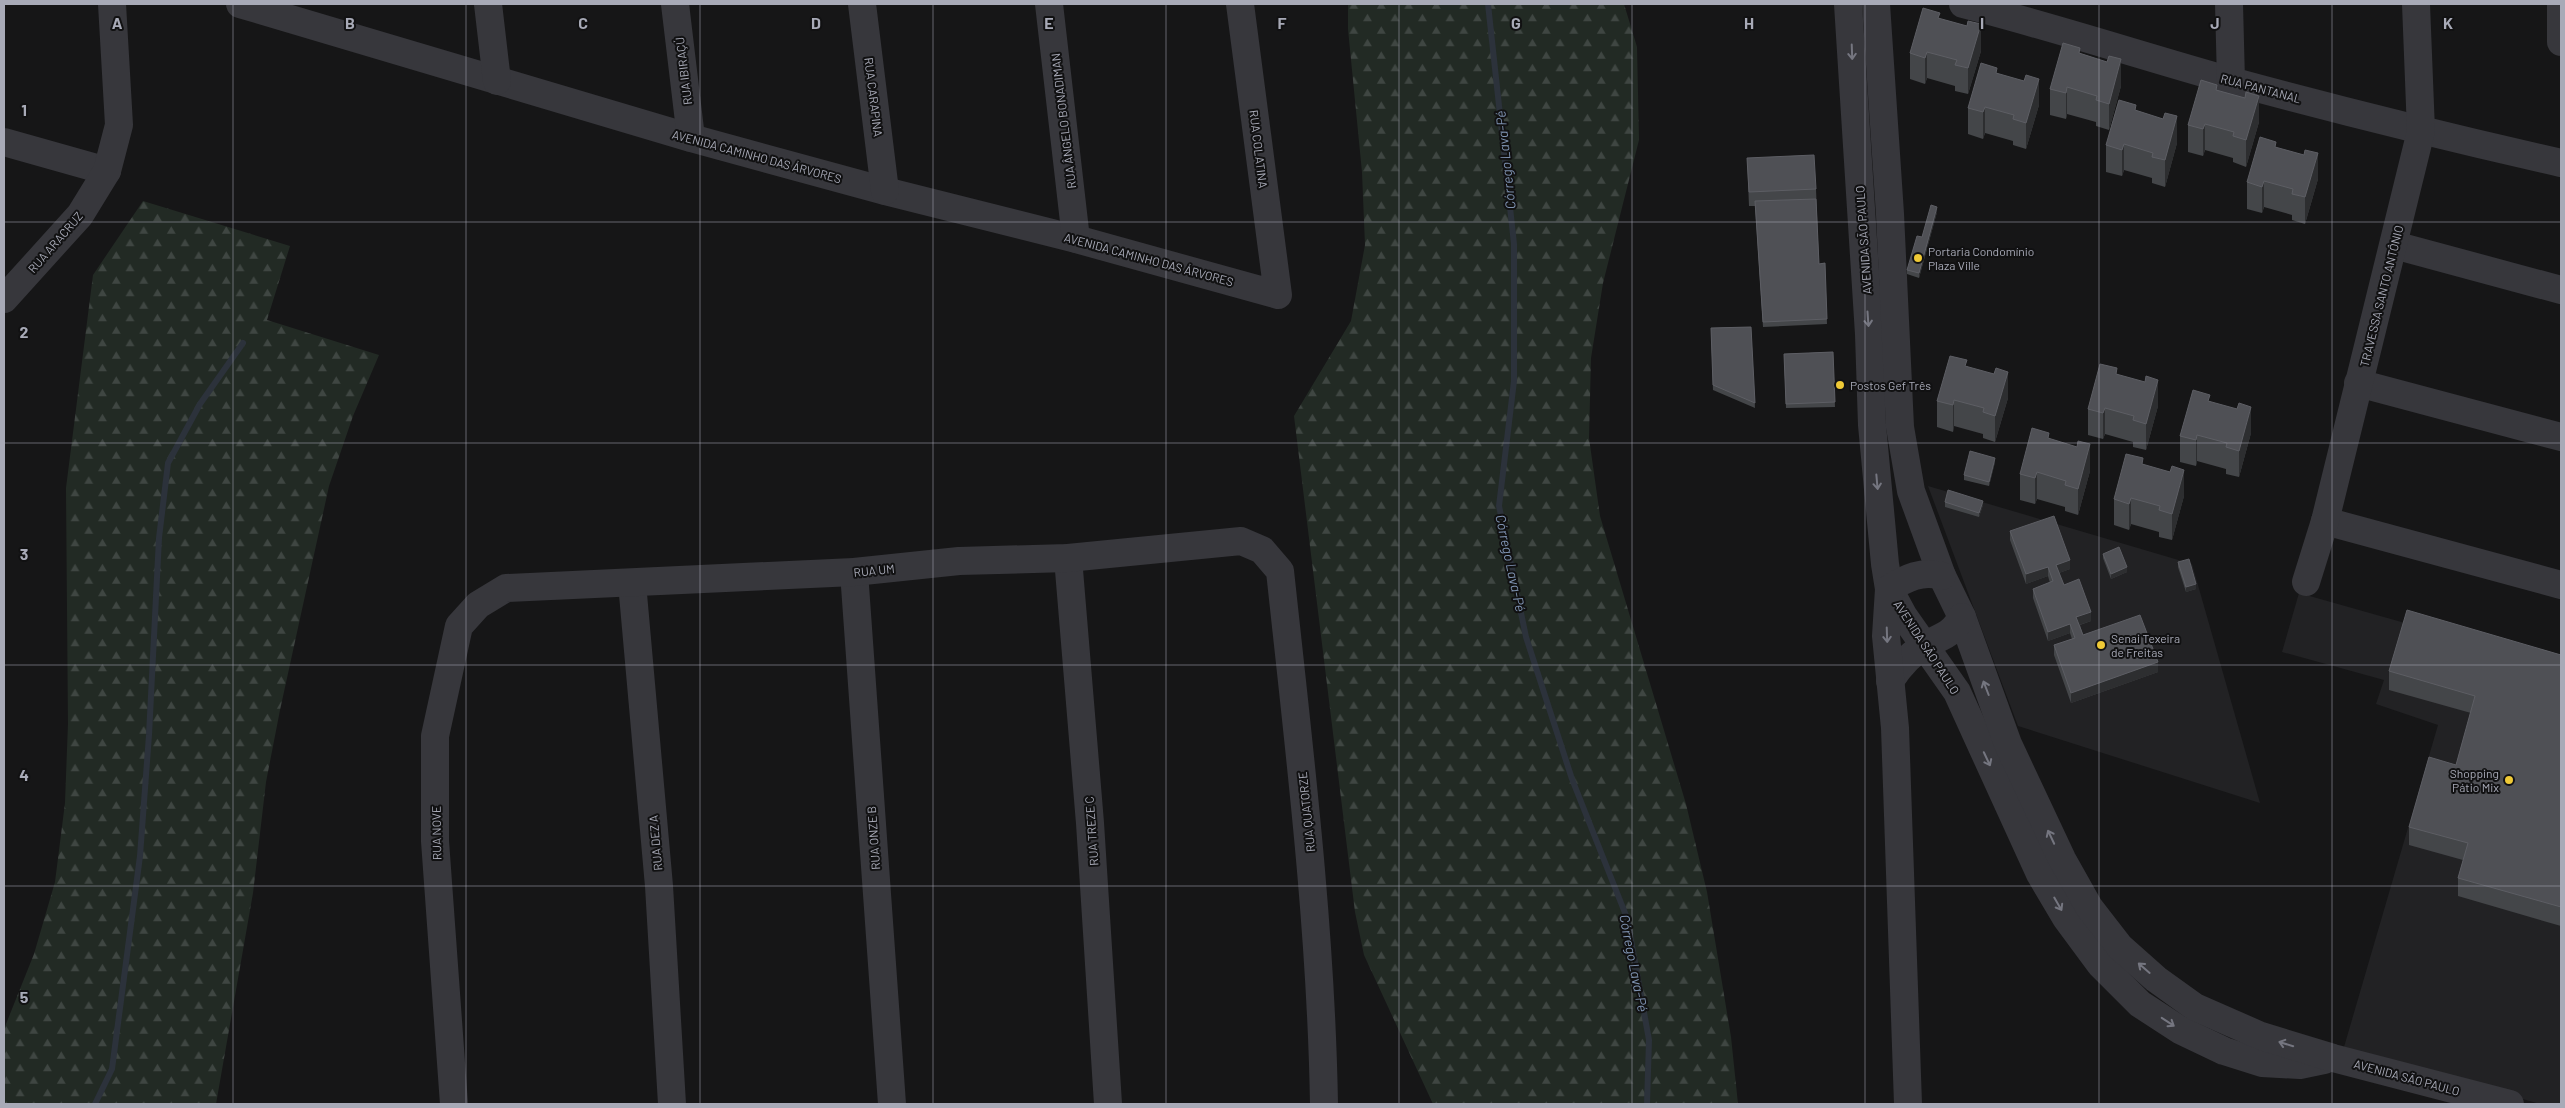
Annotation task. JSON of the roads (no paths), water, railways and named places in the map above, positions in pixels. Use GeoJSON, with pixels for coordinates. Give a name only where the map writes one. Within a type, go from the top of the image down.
{"type":"FeatureCollection","features":[{"type":"Feature","properties":{"kind":"street","name":"RUA ARACRUZ"},"geometry":{"type":"LineString","coordinates":[[4,299],[80,215],[106,171],[119,125],[112,4]]}},
{"type":"Feature","properties":{"kind":"street","name":"AVENIDA CAMINHO DAS ÁRVORES"},"geometry":{"type":"LineString","coordinates":[[240,4],[691,138],[885,191],[1076,239],[1278,295]]}},
{"type":"Feature","properties":{"kind":"street"},"geometry":{"type":"LineString","coordinates":[[488,4],[497,81]]}},
{"type":"Feature","properties":{"kind":"street","name":"RUA IBIRAÇÚ"},"geometry":{"type":"LineString","coordinates":[[675,4],[691,138]]}},
{"type":"Feature","properties":{"kind":"street","name":"RUA CARAPINA"},"geometry":{"type":"LineString","coordinates":[[862,4],[885,191]]}},
{"type":"Feature","properties":{"kind":"street","name":"RUA ÂNGELO BONADIMAN"},"geometry":{"type":"LineString","coordinates":[[1049,4],[1076,239]]}},
{"type":"Feature","properties":{"kind":"street","name":"RUA COLATINA"},"geometry":{"type":"LineString","coordinates":[[1240,4],[1278,295]]}},
{"type":"Feature","properties":{"kind":"street","name":"AVENIDA SÃO PAULO"},"geometry":{"type":"LineString","coordinates":[[1848,4],[1869,334],[1872,425],[1889,589],[1903,615],[1926,645],[1957,692],[2040,874],[2066,918],[2100,964],[2140,1004],[2180,1030],[2224,1051],[2262,1063],[2300,1065],[2332,1058]]}},
{"type":"Feature","properties":{"kind":"street","name":"AVENIDA SÃO PAULO"},"geometry":{"type":"LineString","coordinates":[[1876,4],[1890,214],[1900,427],[1911,490],[1942,576],[1962,617],[2008,744],[2062,859],[2089,907],[2120,947],[2156,979],[2195,1007],[2261,1036],[2332,1058],[2510,1104]]}},
{"type":"Feature","properties":{"kind":"street","name":"RUA PANTANAL"},"geometry":{"type":"LineString","coordinates":[[1963,4],[2044,14],[2231,81],[2421,130],[2561,163]]}},
{"type":"Feature","properties":{"kind":"street"},"geometry":{"type":"LineString","coordinates":[[2229,4],[2231,81]]}},
{"type":"Feature","properties":{"kind":"street","name":"TRAVESSA SANTO ANTÔNIO"},"geometry":{"type":"LineString","coordinates":[[2306,582],[2325,521],[2421,130],[2416,4]]}},
{"type":"Feature","properties":{"kind":"street"},"geometry":{"type":"LineString","coordinates":[[2560,4],[2561,42]]}},
{"type":"Feature","properties":{"kind":"street"},"geometry":{"type":"LineString","coordinates":[[4,142],[106,171]]}},
{"type":"Feature","properties":{"kind":"street"},"geometry":{"type":"LineString","coordinates":[[2394,245],[2561,290]]}},
{"type":"Feature","properties":{"kind":"street"},"geometry":{"type":"LineString","coordinates":[[2358,383],[2561,437]]}},
{"type":"Feature","properties":{"kind":"street"},"geometry":{"type":"LineString","coordinates":[[2325,521],[2561,585]]}},
{"type":"Feature","properties":{"kind":"street","name":"RUA UM"},"geometry":{"type":"LineString","coordinates":[[506,588],[854,572],[959,561],[1068,558],[1241,541]]}},
{"type":"Feature","properties":{"kind":"street","name":"RUA QUATORZE"},"geometry":{"type":"LineString","coordinates":[[1241,541],[1262,550],[1280,571],[1314,899],[1322,1004],[1324,1104]]}},
{"type":"Feature","properties":{"kind":"street","name":"RUA TREZE C"},"geometry":{"type":"LineString","coordinates":[[1068,558],[1090,823],[1108,1104]]}},
{"type":"Feature","properties":{"kind":"street","name":"RUA ONZE B"},"geometry":{"type":"LineString","coordinates":[[854,572],[892,1104]]}},
{"type":"Feature","properties":{"kind":"street"},"geometry":{"type":"LineString","coordinates":[[1908,1104],[1895,728],[1886,636],[1889,589],[1913,576],[1932,573],[1942,576]]}},
{"type":"Feature","properties":{"kind":"street","name":"RUA DEZ A"},"geometry":{"type":"LineString","coordinates":[[632,583],[658,886],[672,1104]]}},
{"type":"Feature","properties":{"kind":"street","name":"RUA NOVE"},"geometry":{"type":"LineString","coordinates":[[454,1104],[435,841],[435,736],[459,626],[478,605],[506,588]]}},
{"type":"Feature","properties":{"kind":"street"},"geometry":{"type":"LineString","coordinates":[[1890,681],[1900,666],[1926,645],[1954,630],[1962,617]]}},
{"type":"Feature","properties":{"kind":"waterway","name":"Córrego Lava-Pé"},"geometry":{"type":"LineString","coordinates":[[1488,4],[1514,244],[1514,381],[1499,506],[1526,637],[1572,779],[1627,918],[1649,1040],[1647,1104]]}},
{"type":"Feature","properties":{"kind":"waterway"},"geometry":{"type":"LineString","coordinates":[[95,1104],[112,1069],[140,856],[149,735],[159,538],[168,463],[200,404],[243,343]]}},
{"type":"Feature","properties":{"kind":"place","name":"Portaria Condomínio Plaza Ville"},"geometry":{"type":"Point","coordinates":[1918,258]}},
{"type":"Feature","properties":{"kind":"place","name":"Postos Gef Três"},"geometry":{"type":"Point","coordinates":[1840,385]}},
{"type":"Feature","properties":{"kind":"place","name":"Senai Texeira de Freitas"},"geometry":{"type":"Point","coordinates":[2101,645]}},
{"type":"Feature","properties":{"kind":"place","name":"Shopping Pátio Mix"},"geometry":{"type":"Point","coordinates":[2509,780]}}]}
